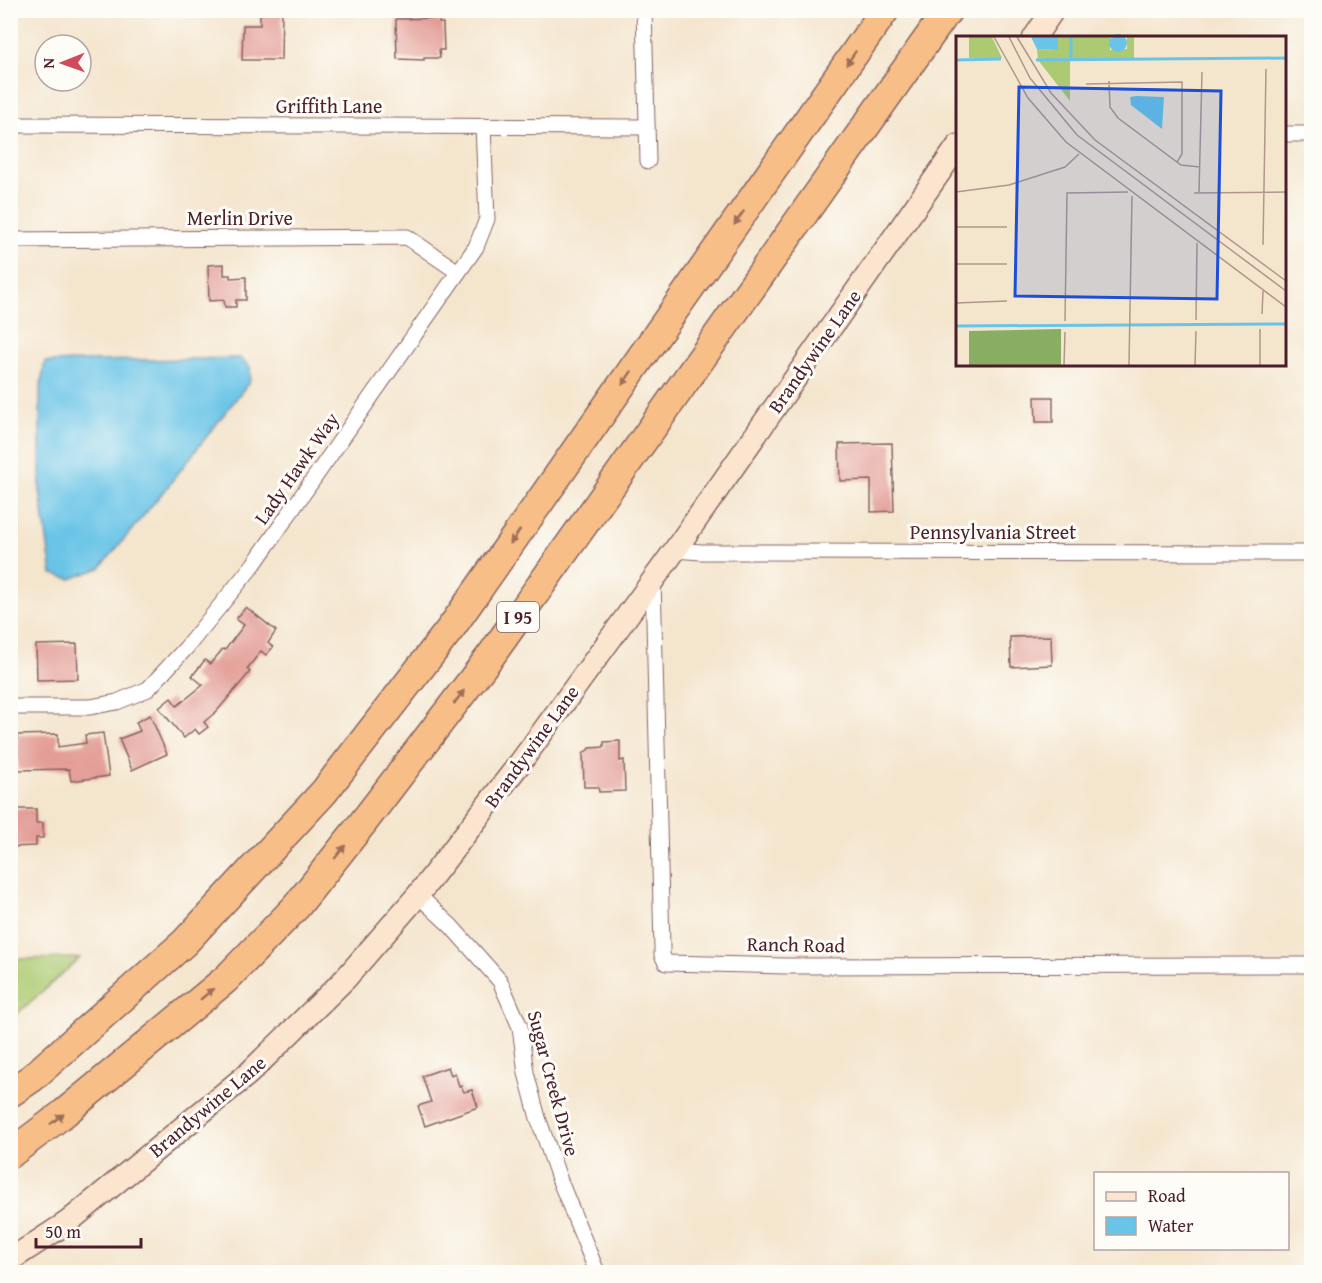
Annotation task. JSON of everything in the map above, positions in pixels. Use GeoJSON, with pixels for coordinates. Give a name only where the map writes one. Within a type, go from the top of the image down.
{"type":"FeatureCollection","features":[{"type":"Feature","properties":{"kind":"highway","name":"I 95"},"geometry":{"type":"LineString","coordinates":[[10,1093],[32,1078],[185,942],[324,792],[451,628],[885,10]]}},
{"type":"Feature","properties":{"kind":"highway","name":"I 95"},"geometry":{"type":"LineString","coordinates":[[10,1154],[63,1114],[226,979],[296,906],[492,654],[948,10]]}},
{"type":"Feature","properties":{"kind":"street"},"geometry":{"type":"LineString","coordinates":[[644,10],[648,161]]}},
{"type":"Feature","properties":{"kind":"street"},"geometry":{"type":"LineString","coordinates":[[1035,36],[1053,10]]}},
{"type":"Feature","properties":{"kind":"street","name":"Griffith Lane"},"geometry":{"type":"LineString","coordinates":[[10,125],[646,127]]}},
{"type":"Feature","properties":{"kind":"street","name":"Lady Hawk Way"},"geometry":{"type":"LineString","coordinates":[[10,708],[90,707],[117,702],[147,689],[186,648],[254,564],[476,247],[487,219],[483,126]]}},
{"type":"Feature","properties":{"kind":"street"},"geometry":{"type":"LineString","coordinates":[[1286,134],[1311,134]]}},
{"type":"Feature","properties":{"kind":"street","name":"Brandywine Lane"},"geometry":{"type":"LineString","coordinates":[[10,1260],[68,1222],[248,1074],[345,979],[418,895],[520,764],[675,550],[956,147]]}},
{"type":"Feature","properties":{"kind":"street","name":"Merlin Drive"},"geometry":{"type":"LineString","coordinates":[[10,240],[407,237],[458,273]]}},
{"type":"Feature","properties":{"kind":"street","name":"Pennsylvania Street"},"geometry":{"type":"LineString","coordinates":[[675,550],[1311,553]]}},
{"type":"Feature","properties":{"kind":"street","name":"Ranch Road"},"geometry":{"type":"LineString","coordinates":[[654,578],[662,955],[666,963],[787,966],[1311,965]]}},
{"type":"Feature","properties":{"kind":"street","name":"Sugar Creek Drive"},"geometry":{"type":"LineString","coordinates":[[418,895],[451,926],[500,981],[520,1027],[526,1073],[538,1118],[560,1181],[597,1272]]}},
{"type":"Feature","properties":{"kind":"green space"},"geometry":{"type":"Polygon","coordinates":[[[80,958],[11,1019],[11,959],[80,958]]]}},
{"type":"Feature","properties":{"kind":"water"},"geometry":{"type":"Polygon","coordinates":[[[240,358],[250,367],[250,381],[100,568],[71,579],[52,574],[40,491],[40,389],[45,362],[240,358]]]}},
{"type":"Feature","properties":{"kind":"building"},"geometry":{"type":"Polygon","coordinates":[[[260,10],[282,10],[281,60],[242,60],[243,25],[260,25],[260,10]]]}},
{"type":"Feature","properties":{"kind":"building"},"geometry":{"type":"Polygon","coordinates":[[[439,18],[439,23],[443,23],[444,50],[439,50],[440,58],[397,59],[396,19],[439,18]]]}},
{"type":"Feature","properties":{"kind":"building"},"geometry":{"type":"Polygon","coordinates":[[[224,264],[224,275],[230,275],[230,278],[246,277],[246,300],[236,300],[236,307],[225,307],[224,300],[209,301],[208,265],[224,264]]]}},
{"type":"Feature","properties":{"kind":"building"},"geometry":{"type":"Polygon","coordinates":[[[1035,397],[1053,397],[1053,422],[1036,422],[1035,397]]]}},
{"type":"Feature","properties":{"kind":"building"},"geometry":{"type":"Polygon","coordinates":[[[892,443],[894,511],[871,512],[871,480],[840,481],[839,444],[892,443]]]}},
{"type":"Feature","properties":{"kind":"building"},"geometry":{"type":"Polygon","coordinates":[[[246,607],[276,631],[268,643],[273,647],[266,655],[261,651],[247,669],[250,672],[217,711],[204,722],[208,727],[199,734],[195,729],[184,738],[159,708],[171,698],[177,706],[203,685],[192,676],[205,660],[210,664],[223,649],[225,650],[244,625],[236,619],[246,607]]]}},
{"type":"Feature","properties":{"kind":"building"},"geometry":{"type":"Polygon","coordinates":[[[1051,636],[1052,665],[1011,667],[1010,637],[1051,636]]]}},
{"type":"Feature","properties":{"kind":"building"},"geometry":{"type":"Polygon","coordinates":[[[77,644],[78,679],[37,680],[36,645],[77,644]]]}},
{"type":"Feature","properties":{"kind":"building"},"geometry":{"type":"Polygon","coordinates":[[[150,715],[167,754],[132,770],[119,739],[140,731],[136,722],[150,715]]]}},
{"type":"Feature","properties":{"kind":"building"},"geometry":{"type":"Polygon","coordinates":[[[103,733],[109,776],[71,781],[69,769],[18,770],[17,735],[58,734],[58,747],[86,743],[85,735],[103,733]]]}},
{"type":"Feature","properties":{"kind":"building"},"geometry":{"type":"Polygon","coordinates":[[[620,741],[620,761],[624,760],[625,791],[599,792],[598,787],[584,787],[583,754],[590,748],[604,747],[604,742],[620,741]]]}},
{"type":"Feature","properties":{"kind":"building"},"geometry":{"type":"Polygon","coordinates":[[[10,809],[36,809],[36,823],[43,823],[43,838],[36,838],[36,846],[10,847],[10,809]]]}},
{"type":"Feature","properties":{"kind":"building"},"geometry":{"type":"Polygon","coordinates":[[[448,1067],[451,1075],[455,1073],[459,1086],[464,1092],[472,1090],[478,1107],[425,1126],[418,1106],[431,1102],[422,1076],[448,1067]]]}}]}
